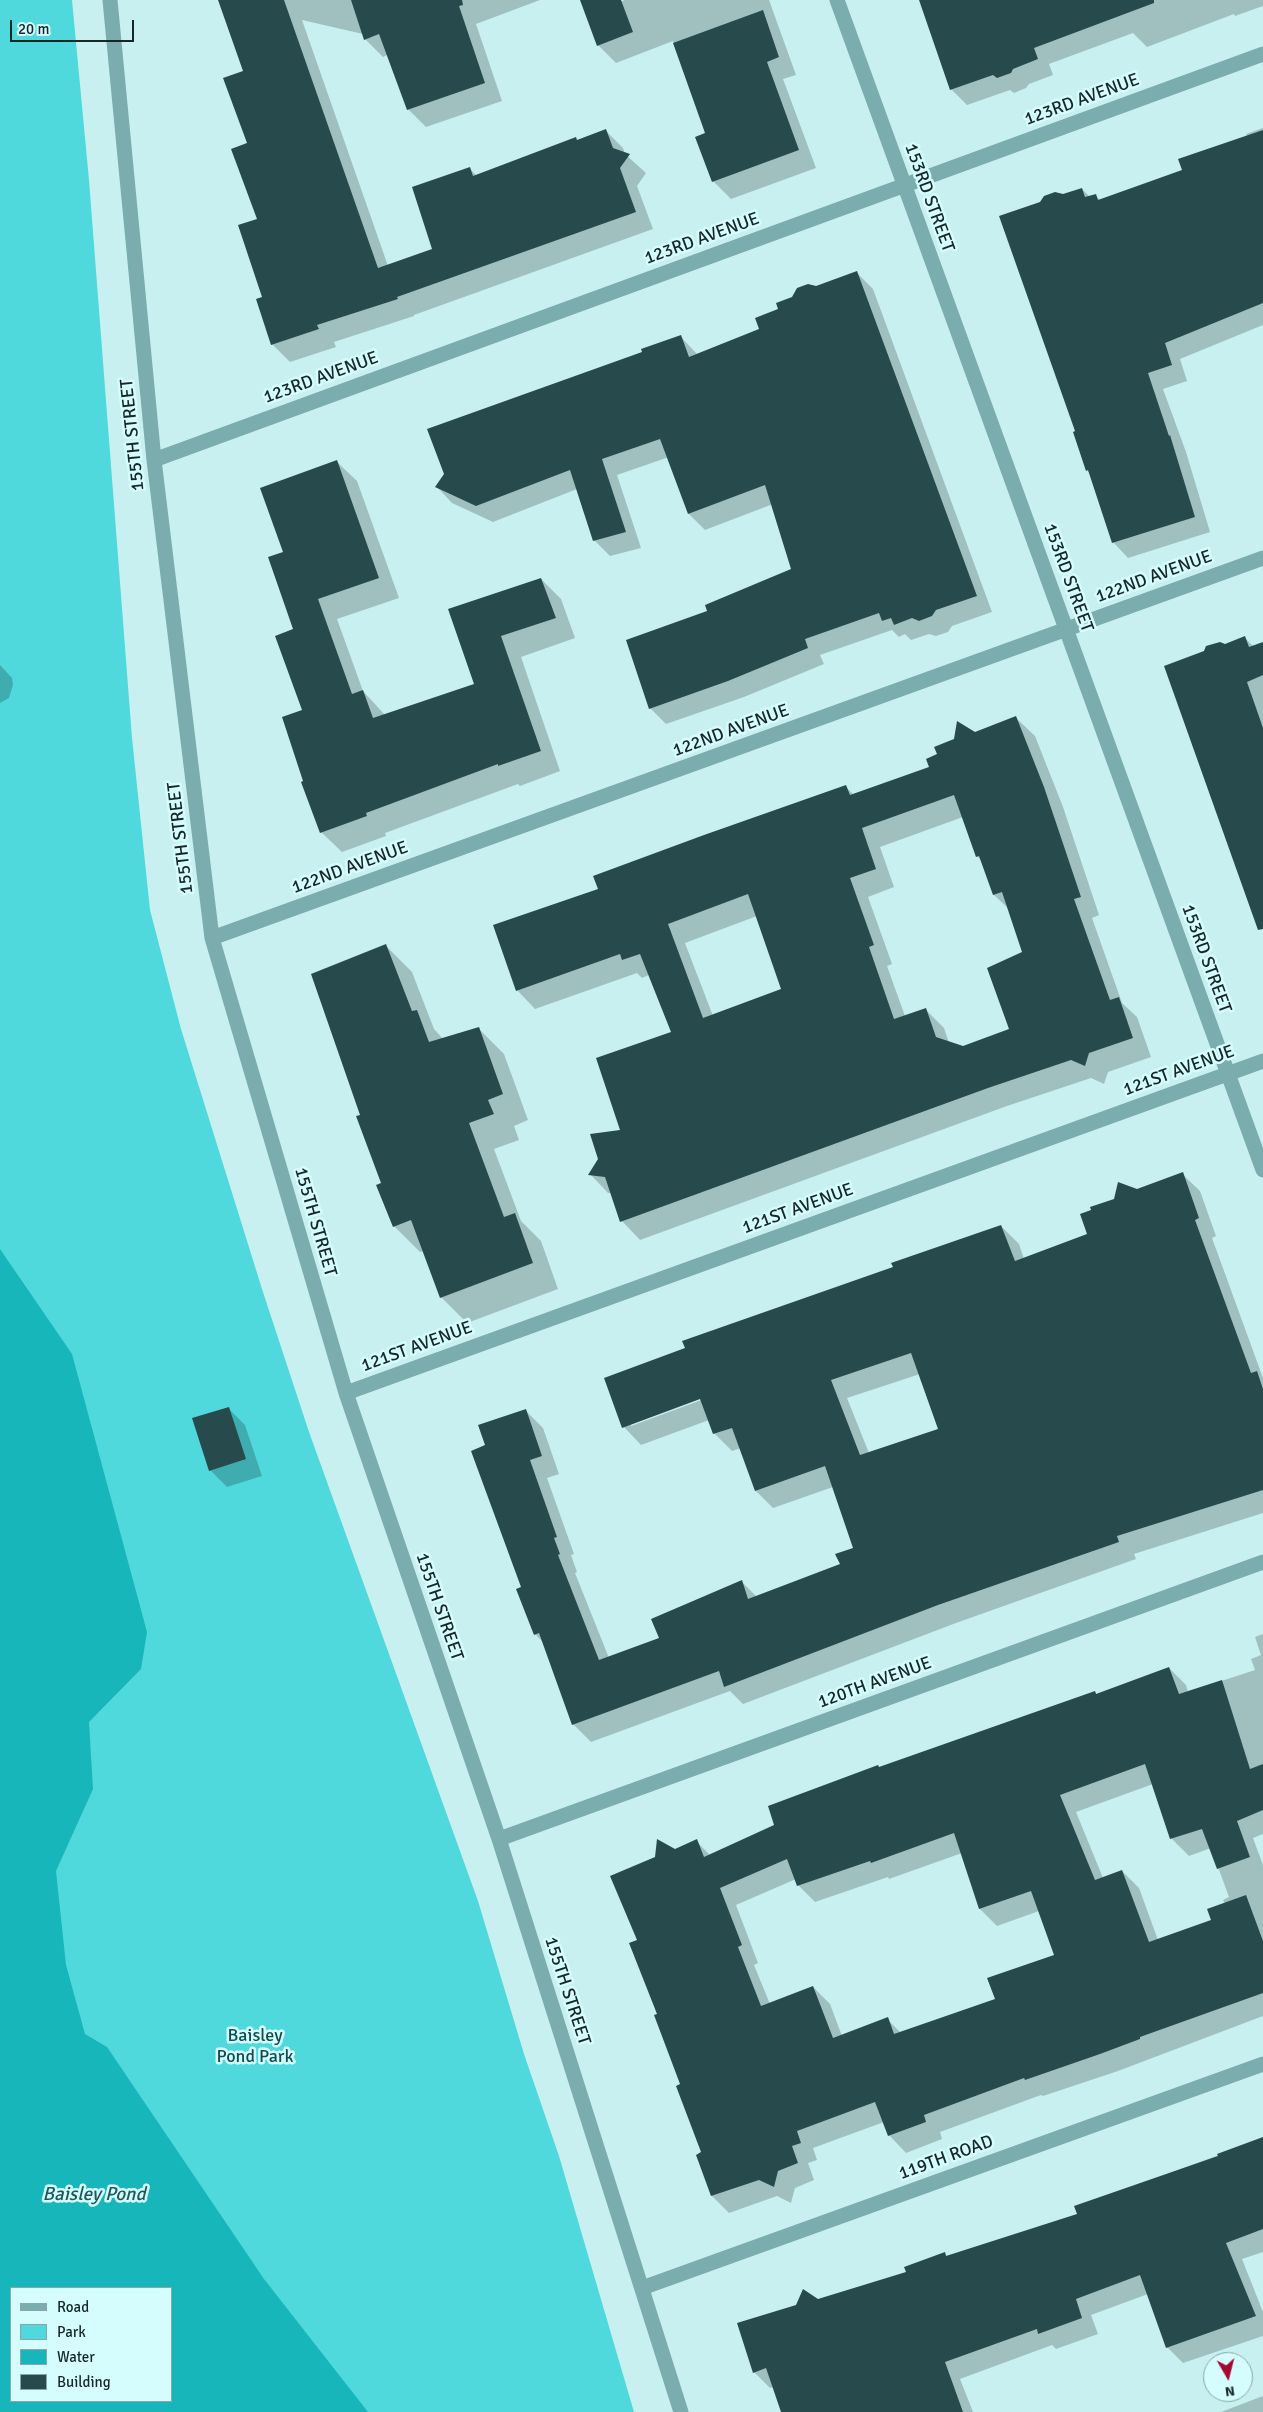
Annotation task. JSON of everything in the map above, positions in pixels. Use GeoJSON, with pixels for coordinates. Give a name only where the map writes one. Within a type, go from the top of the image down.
{"type":"FeatureCollection","features":[{"type":"Feature","properties":{"kind":"street","name":"155TH STREET"},"geometry":{"type":"LineString","coordinates":[[110,0],[154,460],[212,938],[346,1392],[499,1839],[681,2412]]}},
{"type":"Feature","properties":{"kind":"street","name":"153RD STREET"},"geometry":{"type":"LineString","coordinates":[[837,0],[1263,1170]]}},
{"type":"Feature","properties":{"kind":"street","name":"123RD AVENUE"},"geometry":{"type":"LineString","coordinates":[[154,460],[1263,54]]}},
{"type":"Feature","properties":{"kind":"street","name":"122ND AVENUE"},"geometry":{"type":"LineString","coordinates":[[212,938],[1263,558]]}},
{"type":"Feature","properties":{"kind":"street","name":"121ST AVENUE"},"geometry":{"type":"LineString","coordinates":[[346,1392],[1263,1061]]}},
{"type":"Feature","properties":{"kind":"street","name":"120TH AVENUE"},"geometry":{"type":"LineString","coordinates":[[499,1839],[1263,1562]]}},
{"type":"Feature","properties":{"kind":"street","name":"119TH ROAD"},"geometry":{"type":"LineString","coordinates":[[642,2288],[1263,2064]]}},
{"type":"Feature","properties":{"kind":"green space","name":"Baisley Pond Park"},"geometry":{"type":"Polygon","coordinates":[[[0,0],[72,0],[89,180],[132,738],[150,910],[181,1029],[262,1289],[309,1432],[478,1901],[524,2054],[559,2156],[634,2412],[0,2412],[0,0]]]}},
{"type":"Feature","properties":{"kind":"water","name":"Baisley Pond"},"geometry":{"type":"Polygon","coordinates":[[[0,1249],[72,1354],[147,1632],[141,1669],[89,1722],[93,1789],[56,1871],[66,1965],[85,2034],[107,2047],[264,2279],[368,2412],[0,2412],[0,1249]]]}},
{"type":"Feature","properties":{"kind":"building"},"geometry":{"type":"Polygon","coordinates":[[[218,0],[284,0],[378,268],[432,249],[412,187],[470,167],[473,176],[576,137],[577,140],[606,129],[613,148],[630,154],[620,168],[636,212],[397,297],[398,299],[317,325],[319,329],[271,345],[256,299],[262,297],[238,225],[257,219],[231,149],[247,143],[223,78],[243,71],[218,0]]]}},
{"type":"Feature","properties":{"kind":"building"},"geometry":{"type":"Polygon","coordinates":[[[351,0],[462,0],[463,5],[459,6],[485,83],[407,110],[379,34],[364,40],[351,0]]]}},
{"type":"Feature","properties":{"kind":"building"},"geometry":{"type":"Polygon","coordinates":[[[580,0],[621,0],[633,32],[597,46],[580,0]]]}},
{"type":"Feature","properties":{"kind":"building"},"geometry":{"type":"Polygon","coordinates":[[[919,0],[1154,0],[1154,3],[1034,48],[1038,59],[1013,69],[1011,73],[997,78],[993,75],[950,90],[919,0]]]}},
{"type":"Feature","properties":{"kind":"building"},"geometry":{"type":"Polygon","coordinates":[[[763,10],[779,57],[767,62],[799,150],[712,182],[695,137],[705,133],[673,43],[763,10]]]}},
{"type":"Feature","properties":{"kind":"building"},"geometry":{"type":"Polygon","coordinates":[[[1263,130],[1263,303],[1165,343],[1172,365],[1148,373],[1170,435],[1195,517],[1112,543],[1088,470],[1086,471],[1073,432],[1075,431],[999,216],[1040,202],[1044,196],[1055,192],[1063,194],[1082,188],[1085,197],[1096,194],[1098,200],[1182,170],[1178,159],[1263,130]]]}},
{"type":"Feature","properties":{"kind":"building"},"geometry":{"type":"Polygon","coordinates":[[[857,271],[977,596],[936,610],[932,616],[919,621],[912,618],[894,625],[891,618],[882,621],[879,613],[805,639],[808,648],[728,681],[649,709],[626,640],[707,611],[705,605],[791,569],[765,485],[688,514],[660,439],[602,459],[626,532],[593,541],[570,470],[476,506],[435,487],[444,474],[427,429],[642,352],[641,349],[681,335],[689,357],[759,329],[755,318],[778,309],[776,303],[792,297],[797,288],[808,284],[816,286],[857,271]]]}},
{"type":"Feature","properties":{"kind":"building"},"geometry":{"type":"Polygon","coordinates":[[[337,460],[379,578],[318,599],[352,694],[363,690],[373,718],[474,684],[448,609],[541,578],[556,618],[501,636],[541,751],[498,766],[498,764],[366,813],[367,816],[320,833],[301,782],[303,781],[282,717],[302,710],[275,636],[293,629],[268,557],[283,552],[260,488],[337,460]]]}},
{"type":"Feature","properties":{"kind":"building"},"geometry":{"type":"Polygon","coordinates":[[[1245,636],[1249,647],[1263,642],[1263,675],[1247,682],[1263,728],[1263,929],[1258,930],[1164,666],[1204,651],[1206,646],[1220,642],[1225,644],[1245,636]]]}},
{"type":"Feature","properties":{"kind":"building"},"geometry":{"type":"Polygon","coordinates":[[[1016,716],[1044,787],[1081,897],[1074,899],[1110,1000],[1119,997],[1133,1038],[1089,1053],[1085,1066],[1071,1060],[988,1088],[620,1222],[605,1177],[588,1175],[598,1159],[590,1134],[620,1130],[596,1058],[671,1032],[640,954],[622,960],[620,954],[516,991],[493,925],[598,889],[593,876],[704,835],[846,785],[850,795],[929,767],[926,759],[937,754],[934,747],[954,739],[957,721],[975,732],[1016,716]],[[954,795],[862,828],[876,869],[850,878],[874,945],[869,947],[894,1019],[926,1008],[936,1037],[963,1046],[1009,1029],[987,968],[1022,952],[1002,892],[993,895],[979,856],[976,857],[954,795]],[[748,894],[668,924],[703,1018],[781,989],[748,894]]]}},
{"type":"Feature","properties":{"kind":"building"},"geometry":{"type":"Polygon","coordinates":[[[386,944],[412,1011],[417,1010],[429,1042],[479,1027],[503,1094],[488,1100],[494,1114],[469,1123],[504,1217],[515,1213],[533,1263],[440,1298],[411,1220],[393,1227],[376,1185],[381,1183],[356,1116],[360,1115],[311,974],[386,944]]]}},
{"type":"Feature","properties":{"kind":"building"},"geometry":{"type":"Polygon","coordinates":[[[1183,1172],[1199,1218],[1195,1220],[1251,1373],[1257,1371],[1263,1389],[1263,1490],[1117,1536],[1119,1542],[938,1605],[724,1687],[719,1671],[572,1725],[539,1633],[534,1635],[516,1589],[521,1587],[471,1451],[485,1445],[478,1425],[526,1409],[542,1456],[530,1460],[557,1537],[554,1538],[560,1554],[558,1555],[599,1660],[659,1638],[651,1619],[742,1580],[748,1599],[840,1564],[835,1554],[853,1548],[825,1466],[755,1491],[732,1428],[713,1434],[700,1399],[622,1428],[604,1378],[685,1348],[682,1341],[893,1267],[891,1263],[1001,1225],[1015,1261],[1087,1234],[1080,1214],[1091,1210],[1090,1207],[1114,1199],[1118,1182],[1137,1189],[1183,1172]],[[911,1353],[831,1380],[860,1455],[938,1429],[911,1353]]]}},
{"type":"Feature","properties":{"kind":"building"},"geometry":{"type":"Polygon","coordinates":[[[229,1407],[246,1459],[209,1471],[192,1418],[229,1407]]]}},
{"type":"Feature","properties":{"kind":"building"},"geometry":{"type":"Polygon","coordinates":[[[1169,1667],[1179,1694],[1222,1680],[1250,1769],[1263,1764],[1263,1810],[1237,1821],[1250,1857],[1217,1869],[1202,1829],[1170,1839],[1145,1764],[1060,1795],[1095,1880],[1122,1870],[1149,1942],[1211,1920],[1207,1909],[1246,1895],[1263,1941],[1263,1993],[1140,2037],[1140,2039],[1100,2054],[1025,2080],[1024,2078],[924,2115],[926,2122],[888,2136],[875,2102],[797,2131],[801,2143],[792,2146],[798,2163],[778,2171],[774,2187],[759,2180],[711,2196],[696,2155],[701,2152],[676,2086],[680,2084],[654,2015],[657,2014],[629,1943],[637,1940],[610,1876],[655,1857],[657,1839],[675,1849],[697,1839],[704,1857],[774,1825],[768,1806],[878,1765],[879,1767],[1095,1691],[1096,1694],[1169,1667]],[[954,1833],[871,1863],[870,1861],[797,1886],[787,1859],[720,1888],[742,1945],[738,1947],[761,2006],[813,1986],[833,2038],[888,2017],[894,2034],[995,1999],[987,1978],[1054,1955],[1031,1891],[979,1909],[954,1833]]]}},
{"type":"Feature","properties":{"kind":"building"},"geometry":{"type":"Polygon","coordinates":[[[1263,2137],[1263,2229],[1226,2243],[1256,2316],[1166,2348],[1140,2275],[1076,2299],[1082,2318],[1038,2334],[1037,2329],[945,2362],[963,2412],[781,2412],[766,2368],[753,2373],[737,2323],[796,2305],[803,2289],[818,2299],[906,2272],[904,2267],[945,2252],[946,2256],[1077,2214],[1074,2206],[1218,2156],[1217,2154],[1263,2137]]]}}]}
